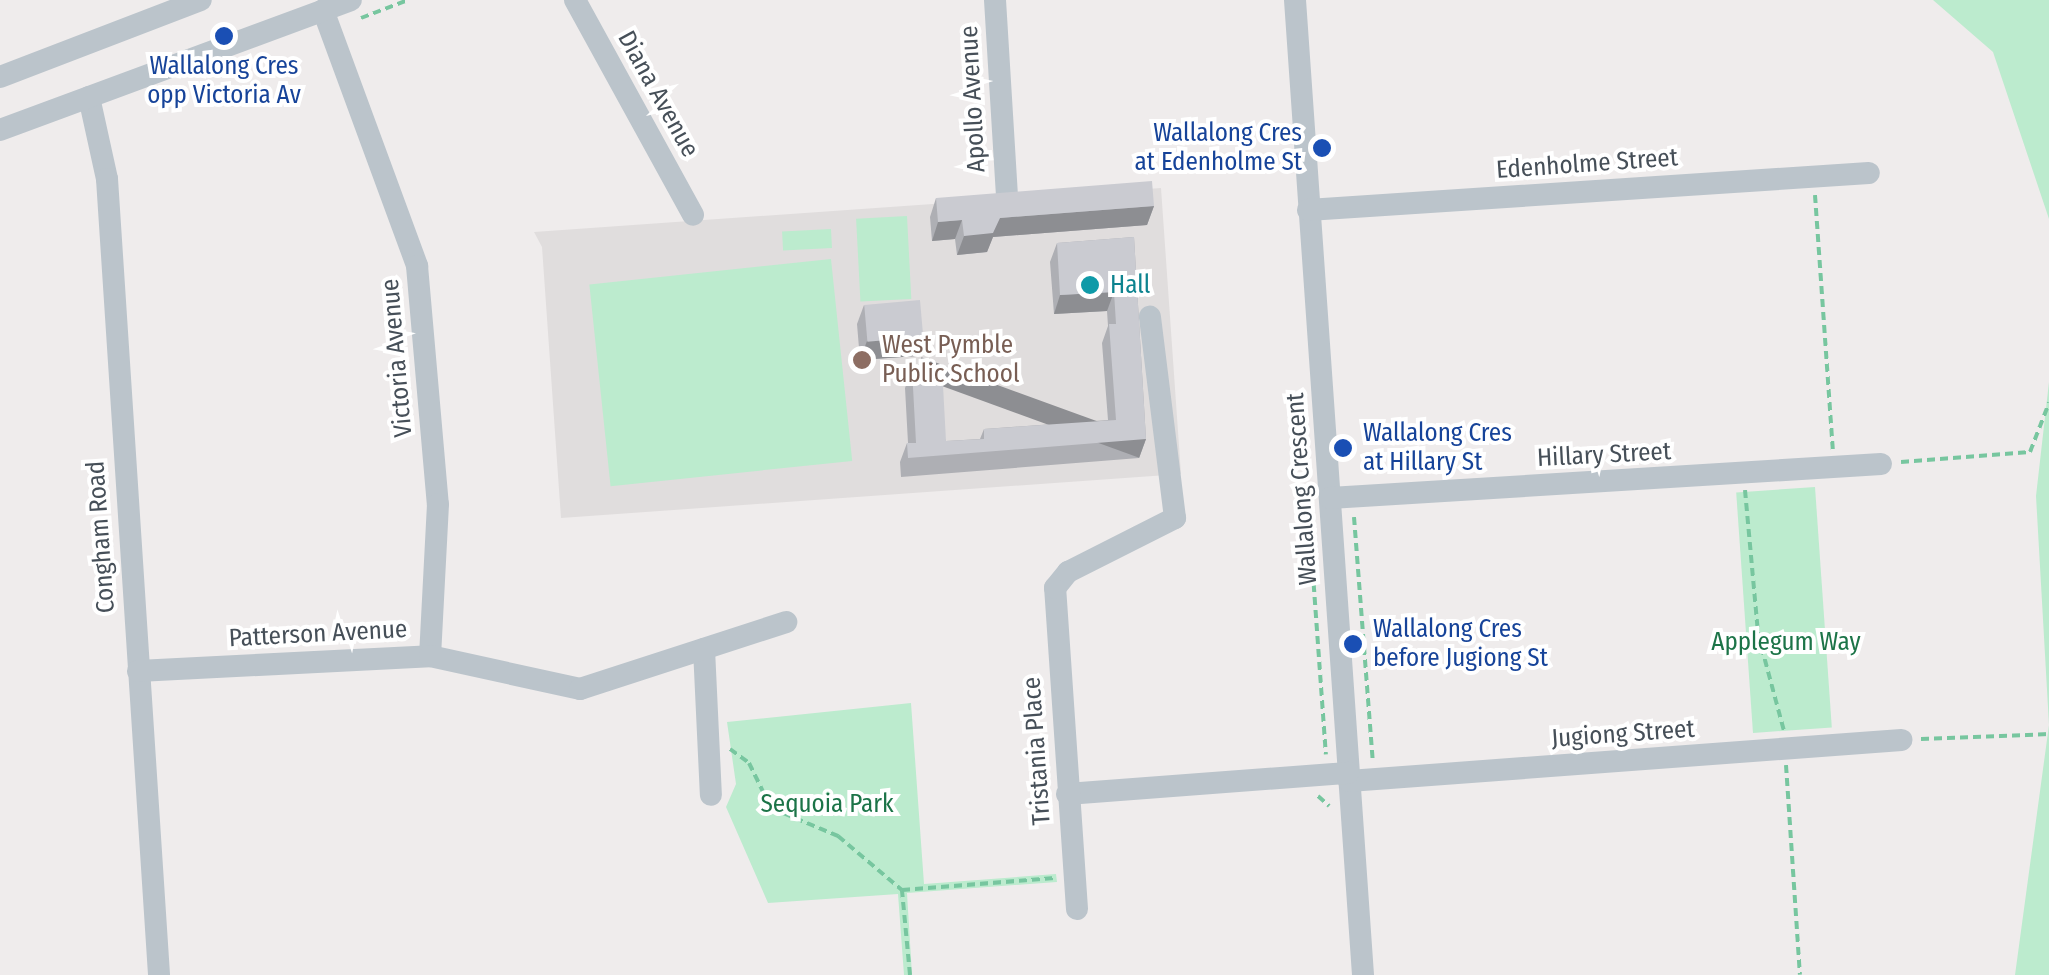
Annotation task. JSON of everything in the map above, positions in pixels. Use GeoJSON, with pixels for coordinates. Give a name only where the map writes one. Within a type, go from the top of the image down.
{"type":"FeatureCollection","features":[{"type":"Feature","properties":{"kind":"street"},"geometry":{"type":"LineString","coordinates":[[0,77],[201,0]]}},
{"type":"Feature","properties":{"kind":"street","name":"Diana Avenue"},"geometry":{"type":"LineString","coordinates":[[576,0],[693,215]]}},
{"type":"Feature","properties":{"kind":"street","name":"Apollo Avenue"},"geometry":{"type":"LineString","coordinates":[[995,0],[1006,194]]}},
{"type":"Feature","properties":{"kind":"street","name":"Wallalong Crescent"},"geometry":{"type":"LineString","coordinates":[[1295,0],[1362,975]]}},
{"type":"Feature","properties":{"kind":"street"},"geometry":{"type":"LineString","coordinates":[[0,130],[324,10],[349,12]]}},
{"type":"Feature","properties":{"kind":"street","name":"Victoria Avenue"},"geometry":{"type":"LineString","coordinates":[[324,10],[417,266],[438,504],[430,656]]}},
{"type":"Feature","properties":{"kind":"street","name":"Congham Road"},"geometry":{"type":"LineString","coordinates":[[89,97],[107,179],[159,975]]}},
{"type":"Feature","properties":{"kind":"street","name":"Edenholme Street"},"geometry":{"type":"LineString","coordinates":[[1308,210],[1870,173]]}},
{"type":"Feature","properties":{"kind":"street","name":"Tristania Place"},"geometry":{"type":"LineString","coordinates":[[1077,910],[1055,588],[1068,572],[1176,518],[1150,317]]}},
{"type":"Feature","properties":{"kind":"street","name":"Hillary Street"},"geometry":{"type":"LineString","coordinates":[[1330,498],[1834,470],[1882,464]]}},
{"type":"Feature","properties":{"kind":"street","name":"Patterson Avenue"},"geometry":{"type":"LineString","coordinates":[[138,671],[430,656],[580,689],[786,622]]}},
{"type":"Feature","properties":{"kind":"street"},"geometry":{"type":"LineString","coordinates":[[704,648],[712,735],[711,795]]}},
{"type":"Feature","properties":{"kind":"street","name":"Jugiong Street"},"geometry":{"type":"LineString","coordinates":[[1067,794],[1902,740]]}},
{"type":"Feature","properties":{"kind":"path"},"geometry":{"type":"LineString","coordinates":[[349,12],[408,0]]}},
{"type":"Feature","properties":{"kind":"path"},"geometry":{"type":"LineString","coordinates":[[1814,177],[1834,470]]}},
{"type":"Feature","properties":{"kind":"path"},"geometry":{"type":"LineString","coordinates":[[1882,464],[2030,452],[2049,404]]}},
{"type":"Feature","properties":{"kind":"path"},"geometry":{"type":"LineString","coordinates":[[1744,474],[1753,601],[1785,750],[1800,975]]}},
{"type":"Feature","properties":{"kind":"path"},"geometry":{"type":"LineString","coordinates":[[1353,510],[1373,766]]}},
{"type":"Feature","properties":{"kind":"path"},"geometry":{"type":"LineString","coordinates":[[1902,740],[2049,734]]}},
{"type":"Feature","properties":{"kind":"path"},"geometry":{"type":"LineString","coordinates":[[712,735],[749,763],[770,808],[838,836],[902,890],[910,975]]}},
{"type":"Feature","properties":{"kind":"path"},"geometry":{"type":"LineString","coordinates":[[902,890],[1074,877]]}},
{"type":"Feature","properties":{"kind":"shaded area","name":"West Pymble Public School"},"geometry":{"type":"Polygon","coordinates":[[[1161,188],[1181,474],[561,518],[542,247],[534,232],[1161,188]]]}},
{"type":"Feature","properties":{"kind":"green space"},"geometry":{"type":"Polygon","coordinates":[[[1933,0],[2049,0],[2049,219],[1993,52],[1933,0]]]}},
{"type":"Feature","properties":{"kind":"green space"},"geometry":{"type":"Polygon","coordinates":[[[907,216],[911,299],[860,302],[856,219],[907,216]]]}},
{"type":"Feature","properties":{"kind":"green space"},"geometry":{"type":"Polygon","coordinates":[[[831,229],[832,248],[783,251],[782,232],[831,229]]]}},
{"type":"Feature","properties":{"kind":"green space"},"geometry":{"type":"Polygon","coordinates":[[[831,259],[852,461],[611,486],[589,284],[831,259]]]}},
{"type":"Feature","properties":{"kind":"green space"},"geometry":{"type":"Polygon","coordinates":[[[2049,382],[2049,725],[2036,496],[2049,382]]]}},
{"type":"Feature","properties":{"kind":"green space","name":"Applegum Way"},"geometry":{"type":"Polygon","coordinates":[[[1815,487],[1832,727],[1753,733],[1736,493],[1815,487]]]}},
{"type":"Feature","properties":{"kind":"green space","name":"Sequoia Park"},"geometry":{"type":"Polygon","coordinates":[[[911,703],[924,884],[1056,874],[1057,882],[907,893],[912,975],[904,975],[898,894],[768,903],[726,807],[736,784],[727,722],[911,703]]]}},
{"type":"Feature","properties":{"kind":"green space"},"geometry":{"type":"Polygon","coordinates":[[[2049,725],[2049,975],[2015,975],[2049,725]]]}},
{"type":"Feature","properties":{"kind":"building"},"geometry":{"type":"Polygon","coordinates":[[[1152,181],[1154,206],[1000,218],[993,233],[964,236],[962,220],[938,222],[936,198],[1152,181]]]}},
{"type":"Feature","properties":{"kind":"building"},"geometry":{"type":"Polygon","coordinates":[[[1134,237],[1146,439],[908,458],[907,443],[916,443],[912,369],[942,367],[946,441],[984,439],[984,429],[1116,420],[1109,324],[1116,324],[1114,292],[1060,295],[1057,243],[1134,237]]]}},
{"type":"Feature","properties":{"kind":"building"},"geometry":{"type":"Polygon","coordinates":[[[920,300],[923,337],[867,342],[864,305],[920,300]]]}},
{"type":"Feature","properties":{"kind":"place","name":"Wallalong Cres opp Victoria Av"},"geometry":{"type":"Point","coordinates":[224,36]}},
{"type":"Feature","properties":{"kind":"place","name":"Wallalong Cres at Edenholme St"},"geometry":{"type":"Point","coordinates":[1322,148]}},
{"type":"Feature","properties":{"kind":"place","name":"Hall"},"geometry":{"type":"Point","coordinates":[1090,285]}},
{"type":"Feature","properties":{"kind":"place","name":"West Pymble Public School"},"geometry":{"type":"Point","coordinates":[862,360]}},
{"type":"Feature","properties":{"kind":"place","name":"Wallalong Cres at Hillary St"},"geometry":{"type":"Point","coordinates":[1343,448]}},
{"type":"Feature","properties":{"kind":"place","name":"Wallalong Cres before Jugiong St"},"geometry":{"type":"Point","coordinates":[1353,644]}}]}
